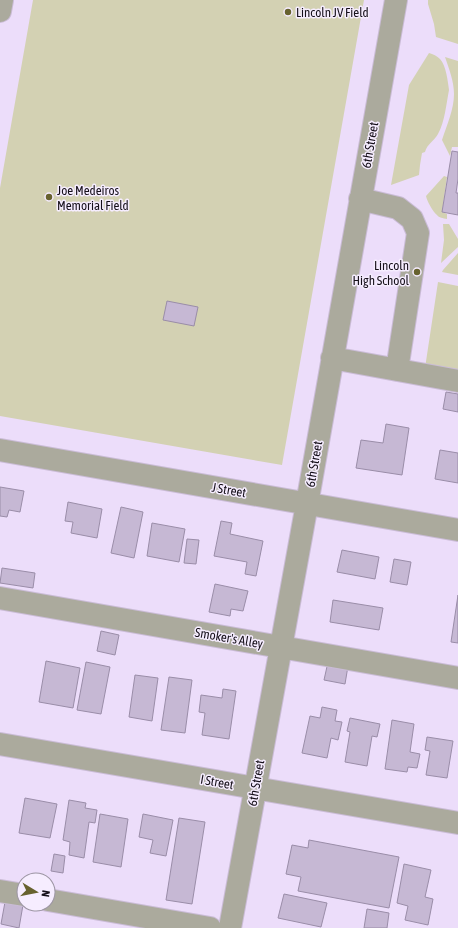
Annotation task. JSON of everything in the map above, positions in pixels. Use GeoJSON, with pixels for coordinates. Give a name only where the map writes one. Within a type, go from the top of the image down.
{"type":"FeatureCollection","features":[{"type":"Feature","properties":{"kind":"street"},"geometry":{"type":"LineString","coordinates":[[0,10],[2,0]]}},
{"type":"Feature","properties":{"kind":"street","name":"6th Street"},"geometry":{"type":"LineString","coordinates":[[230,928],[396,0]]}},
{"type":"Feature","properties":{"kind":"street"},"geometry":{"type":"LineString","coordinates":[[360,199],[398,208],[412,219],[418,233],[397,370]]}},
{"type":"Feature","properties":{"kind":"street"},"geometry":{"type":"LineString","coordinates":[[332,358],[458,380]]}},
{"type":"Feature","properties":{"kind":"street","name":"J Street"},"geometry":{"type":"LineString","coordinates":[[0,450],[458,530]]}},
{"type":"Feature","properties":{"kind":"street","name":"Smoker's Alley"},"geometry":{"type":"LineString","coordinates":[[0,598],[458,678]]}},
{"type":"Feature","properties":{"kind":"street","name":"I Street"},"geometry":{"type":"LineString","coordinates":[[0,744],[458,824]]}},
{"type":"Feature","properties":{"kind":"street"},"geometry":{"type":"LineString","coordinates":[[0,891],[16,894]]}},
{"type":"Feature","properties":{"kind":"street"},"geometry":{"type":"LineString","coordinates":[[56,901],[210,928]]}},
{"type":"Feature","properties":{"kind":"shaded area"},"geometry":{"type":"Polygon","coordinates":[[[33,0],[364,0],[282,465],[0,416],[0,188],[33,0]]]}},
{"type":"Feature","properties":{"kind":"shaded area"},"geometry":{"type":"Polygon","coordinates":[[[428,0],[458,0],[458,44],[436,37],[428,0]]]}},
{"type":"Feature","properties":{"kind":"shaded area"},"geometry":{"type":"Polygon","coordinates":[[[429,53],[440,59],[445,69],[447,78],[449,90],[442,124],[425,152],[422,153],[419,175],[391,185],[409,85],[429,53]]]}},
{"type":"Feature","properties":{"kind":"shaded area"},"geometry":{"type":"Polygon","coordinates":[[[445,57],[458,61],[458,147],[452,147],[450,156],[442,140],[452,111],[454,89],[445,57]]]}},
{"type":"Feature","properties":{"kind":"shaded area"},"geometry":{"type":"Polygon","coordinates":[[[444,176],[447,177],[442,212],[447,214],[447,219],[435,214],[426,196],[444,176]]]}},
{"type":"Feature","properties":{"kind":"shaded area"},"geometry":{"type":"Polygon","coordinates":[[[443,224],[449,224],[458,239],[458,247],[441,263],[444,240],[443,224]]]}},
{"type":"Feature","properties":{"kind":"shaded area"},"geometry":{"type":"Polygon","coordinates":[[[458,253],[458,275],[442,272],[443,270],[458,253]]]}},
{"type":"Feature","properties":{"kind":"shaded area"},"geometry":{"type":"Polygon","coordinates":[[[438,282],[458,286],[458,373],[425,368],[438,282]]]}},
{"type":"Feature","properties":{"kind":"building"},"geometry":{"type":"Polygon","coordinates":[[[452,151],[458,152],[458,179],[456,193],[458,193],[458,215],[442,212],[452,151]]]}},
{"type":"Feature","properties":{"kind":"building"},"geometry":{"type":"Polygon","coordinates":[[[167,301],[198,307],[194,326],[163,320],[167,301]]]}},
{"type":"Feature","properties":{"kind":"building"},"geometry":{"type":"Polygon","coordinates":[[[446,392],[458,394],[458,412],[443,409],[446,392]]]}},
{"type":"Feature","properties":{"kind":"building"},"geometry":{"type":"Polygon","coordinates":[[[386,424],[409,428],[402,475],[356,468],[361,440],[383,443],[386,424]]]}},
{"type":"Feature","properties":{"kind":"building"},"geometry":{"type":"Polygon","coordinates":[[[440,450],[458,453],[458,483],[435,479],[440,450]]]}},
{"type":"Feature","properties":{"kind":"building"},"geometry":{"type":"Polygon","coordinates":[[[0,487],[24,491],[20,512],[9,510],[7,517],[0,516],[0,487]]]}},
{"type":"Feature","properties":{"kind":"building"},"geometry":{"type":"Polygon","coordinates":[[[68,502],[102,509],[97,538],[71,533],[73,522],[65,521],[68,502]]]}},
{"type":"Feature","properties":{"kind":"building"},"geometry":{"type":"Polygon","coordinates":[[[121,507],[143,512],[134,558],[111,553],[121,507]]]}},
{"type":"Feature","properties":{"kind":"building"},"geometry":{"type":"Polygon","coordinates":[[[221,521],[232,523],[230,534],[263,541],[256,576],[245,574],[247,562],[214,556],[221,521]]]}},
{"type":"Feature","properties":{"kind":"building"},"geometry":{"type":"Polygon","coordinates":[[[152,523],[185,529],[179,562],[147,556],[152,523]]]}},
{"type":"Feature","properties":{"kind":"building"},"geometry":{"type":"Polygon","coordinates":[[[187,539],[199,540],[196,564],[184,563],[187,539]]]}},
{"type":"Feature","properties":{"kind":"building"},"geometry":{"type":"Polygon","coordinates":[[[342,550],[379,557],[375,579],[337,572],[342,550]]]}},
{"type":"Feature","properties":{"kind":"building"},"geometry":{"type":"Polygon","coordinates":[[[394,559],[411,562],[407,585],[390,582],[394,559]]]}},
{"type":"Feature","properties":{"kind":"building"},"geometry":{"type":"Polygon","coordinates":[[[2,568],[35,573],[33,588],[0,583],[2,568]]]}},
{"type":"Feature","properties":{"kind":"building"},"geometry":{"type":"Polygon","coordinates":[[[215,584],[248,591],[243,611],[231,609],[230,616],[209,612],[215,584]]]}},
{"type":"Feature","properties":{"kind":"building"},"geometry":{"type":"Polygon","coordinates":[[[458,595],[458,643],[451,642],[458,595]]]}},
{"type":"Feature","properties":{"kind":"building"},"geometry":{"type":"Polygon","coordinates":[[[333,600],[383,608],[379,630],[330,622],[333,600]]]}},
{"type":"Feature","properties":{"kind":"building"},"geometry":{"type":"Polygon","coordinates":[[[101,631],[119,635],[115,655],[97,651],[101,631]]]}},
{"type":"Feature","properties":{"kind":"building"},"geometry":{"type":"Polygon","coordinates":[[[46,661],[80,668],[73,708],[39,702],[46,661]]]}},
{"type":"Feature","properties":{"kind":"building"},"geometry":{"type":"Polygon","coordinates":[[[86,662],[110,667],[101,714],[77,710],[86,662]]]}},
{"type":"Feature","properties":{"kind":"building"},"geometry":{"type":"Polygon","coordinates":[[[328,662],[348,666],[345,684],[324,680],[328,662]]]}},
{"type":"Feature","properties":{"kind":"building"},"geometry":{"type":"Polygon","coordinates":[[[135,675],[158,678],[152,721],[129,717],[135,675]]]}},
{"type":"Feature","properties":{"kind":"building"},"geometry":{"type":"Polygon","coordinates":[[[169,677],[192,680],[185,733],[161,730],[169,677]]]}},
{"type":"Feature","properties":{"kind":"building"},"geometry":{"type":"Polygon","coordinates":[[[223,689],[236,691],[229,739],[202,735],[205,713],[199,712],[201,695],[222,698],[223,689]]]}},
{"type":"Feature","properties":{"kind":"building"},"geometry":{"type":"Polygon","coordinates":[[[322,707],[337,710],[335,721],[342,722],[338,740],[331,738],[327,758],[302,753],[310,716],[320,718],[322,707]]]}},
{"type":"Feature","properties":{"kind":"building"},"geometry":{"type":"Polygon","coordinates":[[[350,718],[380,724],[377,737],[372,736],[367,766],[345,762],[350,732],[347,731],[350,718]]]}},
{"type":"Feature","properties":{"kind":"building"},"geometry":{"type":"Polygon","coordinates":[[[392,720],[414,724],[410,752],[420,754],[417,768],[408,767],[407,772],[385,769],[392,720]]]}},
{"type":"Feature","properties":{"kind":"building"},"geometry":{"type":"Polygon","coordinates":[[[427,737],[453,741],[447,778],[426,775],[430,751],[425,750],[427,737]]]}},
{"type":"Feature","properties":{"kind":"building"},"geometry":{"type":"Polygon","coordinates":[[[25,798],[57,804],[50,838],[19,833],[25,798]]]}},
{"type":"Feature","properties":{"kind":"building"},"geometry":{"type":"Polygon","coordinates":[[[69,800],[86,803],[85,808],[97,810],[95,823],[89,822],[84,858],[69,855],[70,842],[63,840],[69,800]]]}},
{"type":"Feature","properties":{"kind":"building"},"geometry":{"type":"Polygon","coordinates":[[[100,814],[128,819],[121,867],[93,862],[100,814]]]}},
{"type":"Feature","properties":{"kind":"building"},"geometry":{"type":"Polygon","coordinates":[[[143,814],[173,820],[166,856],[150,853],[153,840],[139,837],[143,814]]]}},
{"type":"Feature","properties":{"kind":"building"},"geometry":{"type":"Polygon","coordinates":[[[179,818],[205,822],[192,904],[166,900],[179,818]]]}},
{"type":"Feature","properties":{"kind":"building"},"geometry":{"type":"Polygon","coordinates":[[[309,840],[399,857],[389,908],[298,891],[301,877],[286,874],[292,845],[308,848],[309,840]]]}},
{"type":"Feature","properties":{"kind":"building"},"geometry":{"type":"Polygon","coordinates":[[[54,854],[65,856],[63,873],[51,871],[54,854]]]}},
{"type":"Feature","properties":{"kind":"building"},"geometry":{"type":"Polygon","coordinates":[[[404,864],[431,870],[425,897],[433,899],[428,925],[405,920],[408,906],[397,903],[404,864]]]}},
{"type":"Feature","properties":{"kind":"building"},"geometry":{"type":"Polygon","coordinates":[[[284,894],[327,903],[321,927],[278,918],[284,894]]]}},
{"type":"Feature","properties":{"kind":"building"},"geometry":{"type":"Polygon","coordinates":[[[5,902],[16,904],[16,912],[22,912],[19,928],[1,924],[5,902]]]}},
{"type":"Feature","properties":{"kind":"building"},"geometry":{"type":"Polygon","coordinates":[[[367,909],[389,913],[387,928],[364,928],[367,909]]]}},
{"type":"Feature","properties":{"kind":"place","name":"Lincoln JV Field"},"geometry":{"type":"Point","coordinates":[288,12]}},
{"type":"Feature","properties":{"kind":"place","name":"Joe Medeiros Memorial Field"},"geometry":{"type":"Point","coordinates":[49,197]}},
{"type":"Feature","properties":{"kind":"place","name":"Lincoln High School"},"geometry":{"type":"Point","coordinates":[417,272]}}]}
